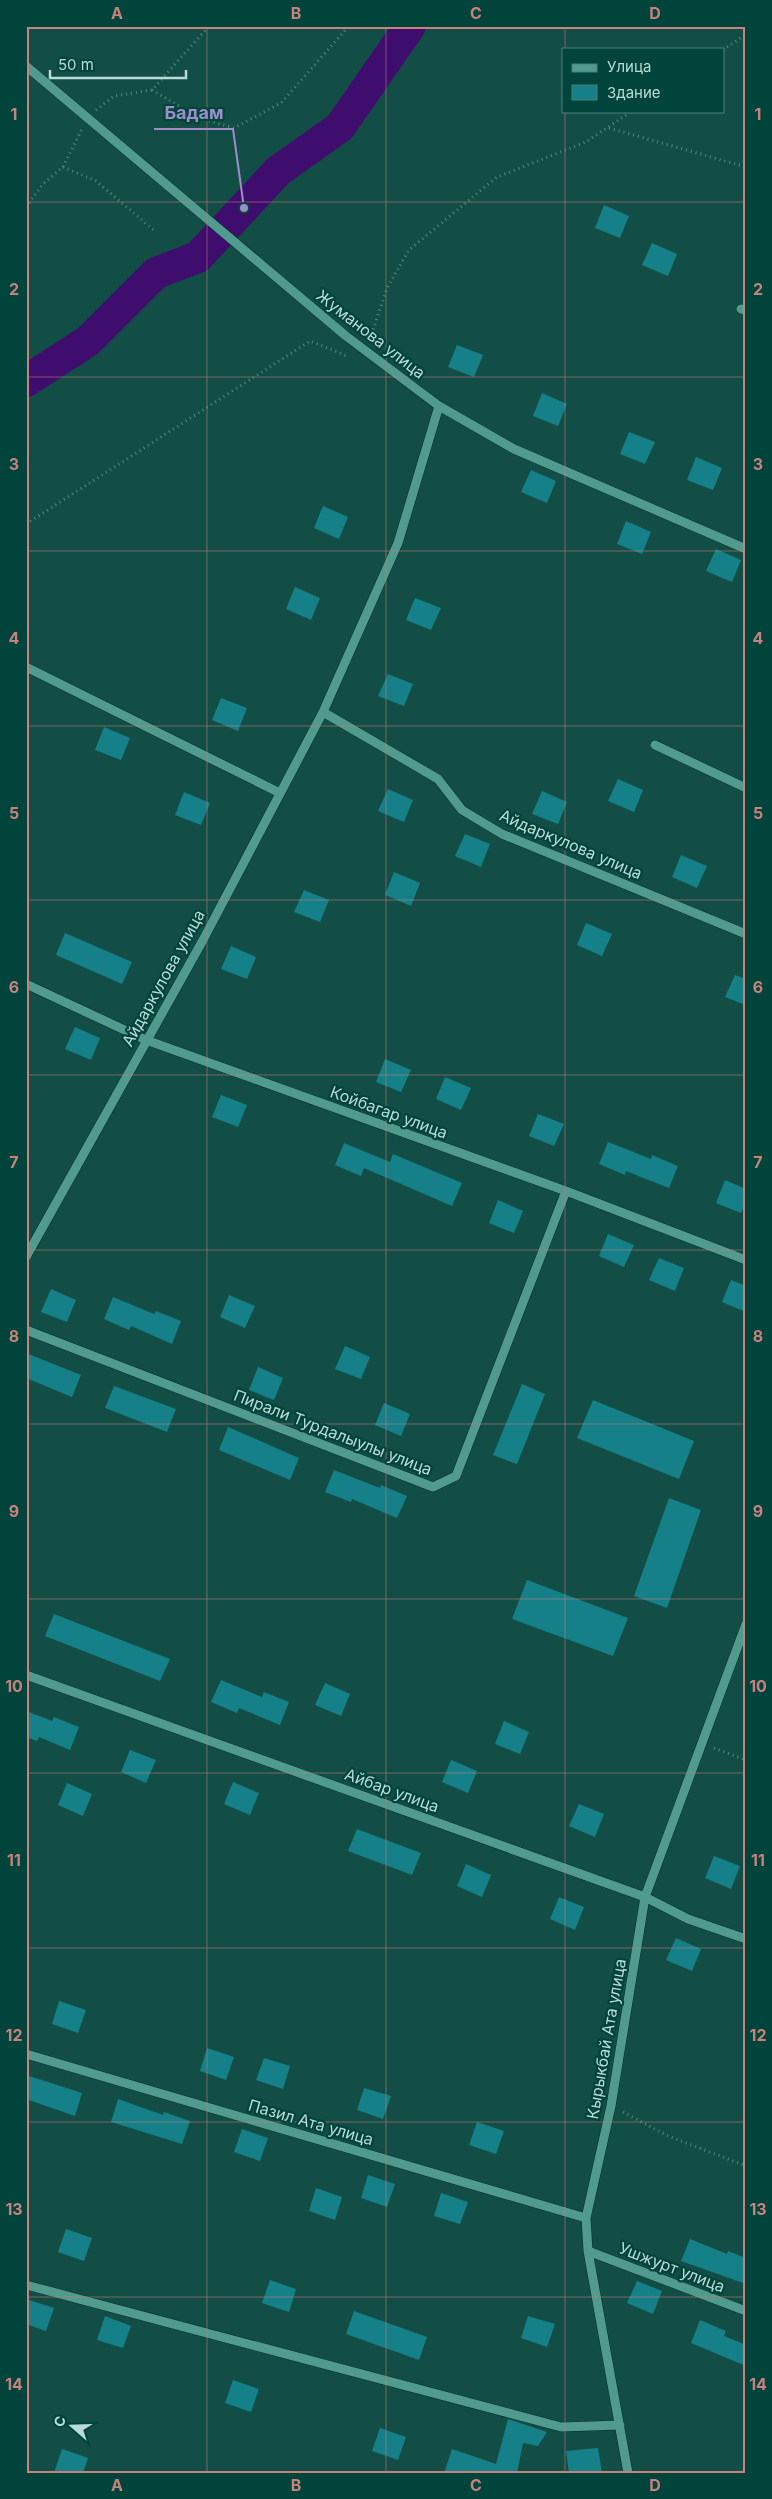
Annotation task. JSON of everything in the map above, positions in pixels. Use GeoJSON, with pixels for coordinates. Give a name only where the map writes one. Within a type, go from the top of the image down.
{"type":"FeatureCollection","features":[{"type":"Feature","properties":{"kind":"street","name":"Жуманова улица"},"geometry":{"type":"LineString","coordinates":[[26,66],[346,336],[439,406],[514,449],[746,549]]}},
{"type":"Feature","properties":{"kind":"street","name":"Айдаркулова улица"},"geometry":{"type":"LineString","coordinates":[[26,1257],[203,940],[323,712],[398,543],[439,406]]}},
{"type":"Feature","properties":{"kind":"street"},"geometry":{"type":"LineString","coordinates":[[26,666],[280,793]]}},
{"type":"Feature","properties":{"kind":"street","name":"Айдаркулова улица"},"geometry":{"type":"LineString","coordinates":[[323,712],[438,779],[462,810],[502,834],[746,934]]}},
{"type":"Feature","properties":{"kind":"street"},"geometry":{"type":"LineString","coordinates":[[654,745],[746,788]]}},
{"type":"Feature","properties":{"kind":"street","name":"Койбагар улица"},"geometry":{"type":"LineString","coordinates":[[26,984],[146,1040],[566,1192],[746,1260]]}},
{"type":"Feature","properties":{"kind":"street","name":"Пирали Турдалыулы улица"},"geometry":{"type":"LineString","coordinates":[[26,1330],[433,1487],[456,1476],[566,1192]]}},
{"type":"Feature","properties":{"kind":"street","name":"Кырыкбай Ата улица"},"geometry":{"type":"LineString","coordinates":[[628,2473],[588,2251],[586,2218],[611,2106],[645,1897],[746,1624]]}},
{"type":"Feature","properties":{"kind":"street","name":"Айбар улица"},"geometry":{"type":"LineString","coordinates":[[26,1675],[645,1897],[688,1919],[746,1939]]}},
{"type":"Feature","properties":{"kind":"street","name":"Пазил Ата улица"},"geometry":{"type":"LineString","coordinates":[[26,2054],[586,2218]]}},
{"type":"Feature","properties":{"kind":"street","name":"Ушжурт улица"},"geometry":{"type":"LineString","coordinates":[[588,2251],[746,2311]]}},
{"type":"Feature","properties":{"kind":"street"},"geometry":{"type":"LineString","coordinates":[[26,2285],[561,2427],[620,2425]]}},
{"type":"Feature","properties":{"kind":"path"},"geometry":{"type":"LineString","coordinates":[[26,206],[43,184],[63,167],[87,117],[114,96],[152,90],[209,26]]}},
{"type":"Feature","properties":{"kind":"path"},"geometry":{"type":"LineString","coordinates":[[152,90],[199,118],[234,128],[281,103],[349,26]]}},
{"type":"Feature","properties":{"kind":"path"},"geometry":{"type":"LineString","coordinates":[[724,49],[746,34]]}},
{"type":"Feature","properties":{"kind":"path"},"geometry":{"type":"LineString","coordinates":[[26,524],[310,341],[345,355],[366,351],[387,288],[409,250],[497,177],[586,142],[631,112]]}},
{"type":"Feature","properties":{"kind":"path"},"geometry":{"type":"LineString","coordinates":[[608,128],[746,167]]}},
{"type":"Feature","properties":{"kind":"path"},"geometry":{"type":"LineString","coordinates":[[63,167],[96,181],[156,232]]}},
{"type":"Feature","properties":{"kind":"path"},"geometry":{"type":"LineString","coordinates":[[702,1743],[746,1760]]}},
{"type":"Feature","properties":{"kind":"path"},"geometry":{"type":"LineString","coordinates":[[611,2106],[668,2136],[746,2166]]}},
{"type":"Feature","properties":{"kind":"building"},"geometry":{"type":"Polygon","coordinates":[[[604,205],[629,216],[620,238],[595,228],[604,205]]]}},
{"type":"Feature","properties":{"kind":"building"},"geometry":{"type":"Polygon","coordinates":[[[652,243],[677,254],[668,276],[642,265],[652,243]]]}},
{"type":"Feature","properties":{"kind":"building"},"geometry":{"type":"Polygon","coordinates":[[[457,345],[483,355],[474,377],[448,367],[457,345]]]}},
{"type":"Feature","properties":{"kind":"building"},"geometry":{"type":"Polygon","coordinates":[[[542,393],[567,404],[558,426],[533,416],[542,393]]]}},
{"type":"Feature","properties":{"kind":"building"},"geometry":{"type":"Polygon","coordinates":[[[629,432],[655,442],[645,464],[620,454],[629,432]]]}},
{"type":"Feature","properties":{"kind":"building"},"geometry":{"type":"Polygon","coordinates":[[[696,457],[722,468],[713,490],[687,480],[696,457]]]}},
{"type":"Feature","properties":{"kind":"building"},"geometry":{"type":"Polygon","coordinates":[[[531,470],[556,481],[547,503],[521,492],[531,470]]]}},
{"type":"Feature","properties":{"kind":"building"},"geometry":{"type":"Polygon","coordinates":[[[323,506],[348,517],[339,539],[314,528],[323,506]]]}},
{"type":"Feature","properties":{"kind":"building"},"geometry":{"type":"Polygon","coordinates":[[[626,521],[651,532],[642,554],[617,544],[626,521]]]}},
{"type":"Feature","properties":{"kind":"building"},"geometry":{"type":"Polygon","coordinates":[[[716,549],[741,560],[732,582],[706,571],[716,549]]]}},
{"type":"Feature","properties":{"kind":"building"},"geometry":{"type":"Polygon","coordinates":[[[295,587],[320,598],[311,620],[286,609],[295,587]]]}},
{"type":"Feature","properties":{"kind":"building"},"geometry":{"type":"Polygon","coordinates":[[[415,598],[441,608],[431,630],[406,620],[415,598]]]}},
{"type":"Feature","properties":{"kind":"building"},"geometry":{"type":"Polygon","coordinates":[[[388,674],[413,684],[404,706],[378,696],[388,674]]]}},
{"type":"Feature","properties":{"kind":"building"},"geometry":{"type":"Polygon","coordinates":[[[221,698],[247,708],[238,731],[212,720],[221,698]]]}},
{"type":"Feature","properties":{"kind":"building"},"geometry":{"type":"Polygon","coordinates":[[[104,727],[130,738],[121,760],[95,750],[104,727]]]}},
{"type":"Feature","properties":{"kind":"building"},"geometry":{"type":"Polygon","coordinates":[[[618,779],[643,790],[634,812],[608,801],[618,779]]]}},
{"type":"Feature","properties":{"kind":"building"},"geometry":{"type":"Polygon","coordinates":[[[388,789],[413,800],[404,822],[378,811],[388,789]]]}},
{"type":"Feature","properties":{"kind":"building"},"geometry":{"type":"Polygon","coordinates":[[[542,791],[567,802],[558,824],[532,814],[542,791]]]}},
{"type":"Feature","properties":{"kind":"building"},"geometry":{"type":"Polygon","coordinates":[[[184,792],[210,803],[201,825],[175,815],[184,792]]]}},
{"type":"Feature","properties":{"kind":"building"},"geometry":{"type":"Polygon","coordinates":[[[465,834],[490,844],[481,867],[455,856],[465,834]]]}},
{"type":"Feature","properties":{"kind":"building"},"geometry":{"type":"Polygon","coordinates":[[[681,855],[707,866],[697,888],[672,877],[681,855]]]}},
{"type":"Feature","properties":{"kind":"building"},"geometry":{"type":"Polygon","coordinates":[[[394,872],[420,883],[411,906],[385,895],[394,872]]]}},
{"type":"Feature","properties":{"kind":"building"},"geometry":{"type":"Polygon","coordinates":[[[304,890],[329,900],[320,922],[294,912],[304,890]]]}},
{"type":"Feature","properties":{"kind":"building"},"geometry":{"type":"Polygon","coordinates":[[[586,923],[612,934],[602,956],[577,945],[586,923]]]}},
{"type":"Feature","properties":{"kind":"building"},"geometry":{"type":"Polygon","coordinates":[[[65,933],[132,962],[122,984],[56,955],[65,933]]]}},
{"type":"Feature","properties":{"kind":"building"},"geometry":{"type":"Polygon","coordinates":[[[231,946],[256,957],[247,979],[221,969],[231,946]]]}},
{"type":"Feature","properties":{"kind":"building"},"geometry":{"type":"Polygon","coordinates":[[[735,975],[746,979],[746,1005],[725,997],[735,975]]]}},
{"type":"Feature","properties":{"kind":"building"},"geometry":{"type":"Polygon","coordinates":[[[75,1027],[100,1038],[91,1060],[65,1049],[75,1027]]]}},
{"type":"Feature","properties":{"kind":"building"},"geometry":{"type":"Polygon","coordinates":[[[385,1059],[411,1070],[401,1092],[376,1082],[385,1059]]]}},
{"type":"Feature","properties":{"kind":"building"},"geometry":{"type":"Polygon","coordinates":[[[445,1077],[471,1088],[461,1110],[436,1099],[445,1077]]]}},
{"type":"Feature","properties":{"kind":"building"},"geometry":{"type":"Polygon","coordinates":[[[221,1095],[247,1105],[238,1127],[212,1117],[221,1095]]]}},
{"type":"Feature","properties":{"kind":"building"},"geometry":{"type":"Polygon","coordinates":[[[538,1114],[564,1124],[554,1146],[529,1136],[538,1114]]]}},
{"type":"Feature","properties":{"kind":"building"},"geometry":{"type":"Polygon","coordinates":[[[608,1142],[651,1159],[652,1155],[678,1166],[669,1188],[626,1171],[625,1175],[599,1164],[608,1142]]]}},
{"type":"Feature","properties":{"kind":"building"},"geometry":{"type":"Polygon","coordinates":[[[344,1143],[390,1162],[393,1154],[462,1183],[452,1206],[364,1168],[361,1176],[335,1165],[344,1143]]]}},
{"type":"Feature","properties":{"kind":"building"},"geometry":{"type":"Polygon","coordinates":[[[725,1180],[746,1189],[746,1202],[741,1213],[716,1203],[725,1180]]]}},
{"type":"Feature","properties":{"kind":"building"},"geometry":{"type":"Polygon","coordinates":[[[498,1200],[523,1211],[514,1233],[489,1223],[498,1200]]]}},
{"type":"Feature","properties":{"kind":"building"},"geometry":{"type":"Polygon","coordinates":[[[608,1234],[634,1245],[624,1267],[599,1256],[608,1234]]]}},
{"type":"Feature","properties":{"kind":"building"},"geometry":{"type":"Polygon","coordinates":[[[659,1258],[684,1268],[675,1291],[649,1280],[659,1258]]]}},
{"type":"Feature","properties":{"kind":"building"},"geometry":{"type":"Polygon","coordinates":[[[731,1280],[746,1286],[746,1312],[722,1302],[731,1280]]]}},
{"type":"Feature","properties":{"kind":"building"},"geometry":{"type":"Polygon","coordinates":[[[51,1289],[76,1300],[67,1322],[41,1312],[51,1289]]]}},
{"type":"Feature","properties":{"kind":"building"},"geometry":{"type":"Polygon","coordinates":[[[229,1295],[255,1306],[245,1328],[220,1317],[229,1295]]]}},
{"type":"Feature","properties":{"kind":"building"},"geometry":{"type":"Polygon","coordinates":[[[113,1297],[154,1314],[156,1311],[181,1321],[172,1344],[131,1326],[129,1330],[104,1319],[113,1297]]]}},
{"type":"Feature","properties":{"kind":"building"},"geometry":{"type":"Polygon","coordinates":[[[345,1346],[370,1357],[361,1379],[335,1369],[345,1346]]]}},
{"type":"Feature","properties":{"kind":"building"},"geometry":{"type":"Polygon","coordinates":[[[26,1353],[81,1375],[72,1397],[26,1378],[26,1353]]]}},
{"type":"Feature","properties":{"kind":"building"},"geometry":{"type":"Polygon","coordinates":[[[258,1367],[283,1378],[274,1400],[249,1390],[258,1367]]]}},
{"type":"Feature","properties":{"kind":"building"},"geometry":{"type":"Polygon","coordinates":[[[522,1384],[545,1394],[517,1464],[493,1455],[522,1384]]]}},
{"type":"Feature","properties":{"kind":"building"},"geometry":{"type":"Polygon","coordinates":[[[114,1386],[176,1409],[167,1432],[105,1408],[114,1386]]]}},
{"type":"Feature","properties":{"kind":"building"},"geometry":{"type":"Polygon","coordinates":[[[593,1400],[694,1441],[679,1479],[577,1438],[593,1400]]]}},
{"type":"Feature","properties":{"kind":"building"},"geometry":{"type":"Polygon","coordinates":[[[384,1403],[410,1414],[401,1436],[375,1425],[384,1403]]]}},
{"type":"Feature","properties":{"kind":"building"},"geometry":{"type":"Polygon","coordinates":[[[228,1427],[299,1458],[290,1480],[219,1450],[228,1427]]]}},
{"type":"Feature","properties":{"kind":"building"},"geometry":{"type":"Polygon","coordinates":[[[334,1470],[380,1488],[381,1485],[407,1496],[397,1518],[352,1499],[351,1502],[325,1492],[334,1470]]]}},
{"type":"Feature","properties":{"kind":"building"},"geometry":{"type":"Polygon","coordinates":[[[669,1498],[701,1510],[667,1608],[634,1596],[669,1498]]]}},
{"type":"Feature","properties":{"kind":"building"},"geometry":{"type":"Polygon","coordinates":[[[527,1580],[628,1618],[613,1656],[512,1619],[527,1580]]]}},
{"type":"Feature","properties":{"kind":"building"},"geometry":{"type":"Polygon","coordinates":[[[54,1614],[170,1659],[160,1681],[45,1636],[54,1614]]]}},
{"type":"Feature","properties":{"kind":"building"},"geometry":{"type":"Polygon","coordinates":[[[221,1680],[262,1697],[264,1692],[289,1702],[280,1725],[239,1708],[237,1713],[211,1702],[221,1680]]]}},
{"type":"Feature","properties":{"kind":"building"},"geometry":{"type":"Polygon","coordinates":[[[325,1683],[350,1694],[341,1716],[315,1705],[325,1683]]]}},
{"type":"Feature","properties":{"kind":"building"},"geometry":{"type":"Polygon","coordinates":[[[26,1711],[52,1721],[54,1717],[79,1727],[70,1750],[39,1737],[37,1741],[26,1737],[26,1711]]]}},
{"type":"Feature","properties":{"kind":"building"},"geometry":{"type":"Polygon","coordinates":[[[504,1721],[529,1732],[520,1754],[495,1744],[504,1721]]]}},
{"type":"Feature","properties":{"kind":"building"},"geometry":{"type":"Polygon","coordinates":[[[130,1750],[156,1760],[146,1783],[121,1772],[130,1750]]]}},
{"type":"Feature","properties":{"kind":"building"},"geometry":{"type":"Polygon","coordinates":[[[451,1760],[477,1771],[468,1793],[442,1782],[451,1760]]]}},
{"type":"Feature","properties":{"kind":"building"},"geometry":{"type":"Polygon","coordinates":[[[233,1782],[259,1793],[250,1815],[224,1804],[233,1782]]]}},
{"type":"Feature","properties":{"kind":"building"},"geometry":{"type":"Polygon","coordinates":[[[67,1783],[92,1794],[83,1816],[58,1805],[67,1783]]]}},
{"type":"Feature","properties":{"kind":"building"},"geometry":{"type":"Polygon","coordinates":[[[579,1804],[604,1814],[595,1837],[569,1826],[579,1804]]]}},
{"type":"Feature","properties":{"kind":"building"},"geometry":{"type":"Polygon","coordinates":[[[357,1829],[421,1853],[412,1875],[348,1851],[357,1829]]]}},
{"type":"Feature","properties":{"kind":"building"},"geometry":{"type":"Polygon","coordinates":[[[714,1856],[740,1866],[731,1889],[705,1878],[714,1856]]]}},
{"type":"Feature","properties":{"kind":"building"},"geometry":{"type":"Polygon","coordinates":[[[466,1864],[491,1875],[482,1897],[457,1886],[466,1864]]]}},
{"type":"Feature","properties":{"kind":"building"},"geometry":{"type":"Polygon","coordinates":[[[559,1897],[584,1907],[575,1930],[550,1919],[559,1897]]]}},
{"type":"Feature","properties":{"kind":"building"},"geometry":{"type":"Polygon","coordinates":[[[676,1938],[701,1949],[692,1971],[666,1960],[676,1938]]]}},
{"type":"Feature","properties":{"kind":"building"},"geometry":{"type":"Polygon","coordinates":[[[59,2001],[86,2010],[78,2033],[52,2024],[59,2001]]]}},
{"type":"Feature","properties":{"kind":"building"},"geometry":{"type":"Polygon","coordinates":[[[207,2048],[234,2057],[226,2080],[200,2071],[207,2048]]]}},
{"type":"Feature","properties":{"kind":"building"},"geometry":{"type":"Polygon","coordinates":[[[264,2058],[290,2066],[283,2089],[256,2080],[264,2058]]]}},
{"type":"Feature","properties":{"kind":"building"},"geometry":{"type":"Polygon","coordinates":[[[26,2075],[82,2093],[75,2116],[26,2099],[26,2075]]]}},
{"type":"Feature","properties":{"kind":"building"},"geometry":{"type":"Polygon","coordinates":[[[364,2088],[391,2096],[383,2119],[357,2110],[364,2088]]]}},
{"type":"Feature","properties":{"kind":"building"},"geometry":{"type":"Polygon","coordinates":[[[118,2099],[163,2115],[164,2112],[190,2121],[182,2144],[111,2122],[118,2099]]]}},
{"type":"Feature","properties":{"kind":"building"},"geometry":{"type":"Polygon","coordinates":[[[477,2122],[504,2131],[496,2154],[469,2145],[477,2122]]]}},
{"type":"Feature","properties":{"kind":"building"},"geometry":{"type":"Polygon","coordinates":[[[242,2129],[268,2138],[260,2161],[234,2152],[242,2129]]]}},
{"type":"Feature","properties":{"kind":"building"},"geometry":{"type":"Polygon","coordinates":[[[368,2175],[395,2184],[387,2207],[361,2198],[368,2175]]]}},
{"type":"Feature","properties":{"kind":"building"},"geometry":{"type":"Polygon","coordinates":[[[316,2188],[342,2197],[335,2220],[309,2211],[316,2188]]]}},
{"type":"Feature","properties":{"kind":"building"},"geometry":{"type":"Polygon","coordinates":[[[441,2193],[468,2202],[460,2224],[434,2216],[441,2193]]]}},
{"type":"Feature","properties":{"kind":"building"},"geometry":{"type":"Polygon","coordinates":[[[66,2229],[92,2238],[84,2261],[58,2252],[66,2229]]]}},
{"type":"Feature","properties":{"kind":"building"},"geometry":{"type":"Polygon","coordinates":[[[690,2239],[727,2254],[728,2251],[746,2258],[746,2284],[681,2261],[690,2239]]]}},
{"type":"Feature","properties":{"kind":"building"},"geometry":{"type":"Polygon","coordinates":[[[270,2280],[296,2289],[289,2312],[262,2303],[270,2280]]]}},
{"type":"Feature","properties":{"kind":"building"},"geometry":{"type":"Polygon","coordinates":[[[637,2281],[662,2291],[653,2314],[627,2303],[637,2281]]]}},
{"type":"Feature","properties":{"kind":"building"},"geometry":{"type":"Polygon","coordinates":[[[26,2299],[54,2308],[46,2331],[26,2324],[26,2299]]]}},
{"type":"Feature","properties":{"kind":"building"},"geometry":{"type":"Polygon","coordinates":[[[354,2311],[427,2337],[419,2360],[346,2334],[354,2311]]]}},
{"type":"Feature","properties":{"kind":"building"},"geometry":{"type":"Polygon","coordinates":[[[105,2316],[131,2326],[123,2348],[97,2340],[105,2316]]]}},
{"type":"Feature","properties":{"kind":"building"},"geometry":{"type":"Polygon","coordinates":[[[528,2316],[555,2324],[547,2347],[521,2338],[528,2316]]]}},
{"type":"Feature","properties":{"kind":"building"},"geometry":{"type":"Polygon","coordinates":[[[700,2320],[726,2331],[724,2336],[746,2345],[746,2366],[691,2343],[700,2320]]]}},
{"type":"Feature","properties":{"kind":"building"},"geometry":{"type":"Polygon","coordinates":[[[233,2380],[259,2389],[251,2412],[225,2403],[233,2380]]]}},
{"type":"Feature","properties":{"kind":"building"},"geometry":{"type":"Polygon","coordinates":[[[508,2419],[547,2432],[538,2446],[523,2443],[517,2473],[444,2473],[452,2449],[496,2464],[508,2419]]]}},
{"type":"Feature","properties":{"kind":"building"},"geometry":{"type":"Polygon","coordinates":[[[380,2428],[406,2437],[398,2460],[372,2451],[380,2428]]]}},
{"type":"Feature","properties":{"kind":"building"},"geometry":{"type":"Polygon","coordinates":[[[598,2448],[602,2473],[569,2473],[566,2451],[598,2448]]]}},
{"type":"Feature","properties":{"kind":"building"},"geometry":{"type":"Polygon","coordinates":[[[62,2449],[88,2458],[83,2473],[54,2473],[62,2449]]]}},
{"type":"Feature","properties":{"kind":"waterway"},"geometry":{"type":"LineString","coordinates":[[26,381],[88,341],[156,273],[198,257],[278,171],[340,127],[410,26]]}},
{"type":"Feature","properties":{"kind":"place","name":"Бадам"},"geometry":{"type":"Point","coordinates":[244,208]}}]}
